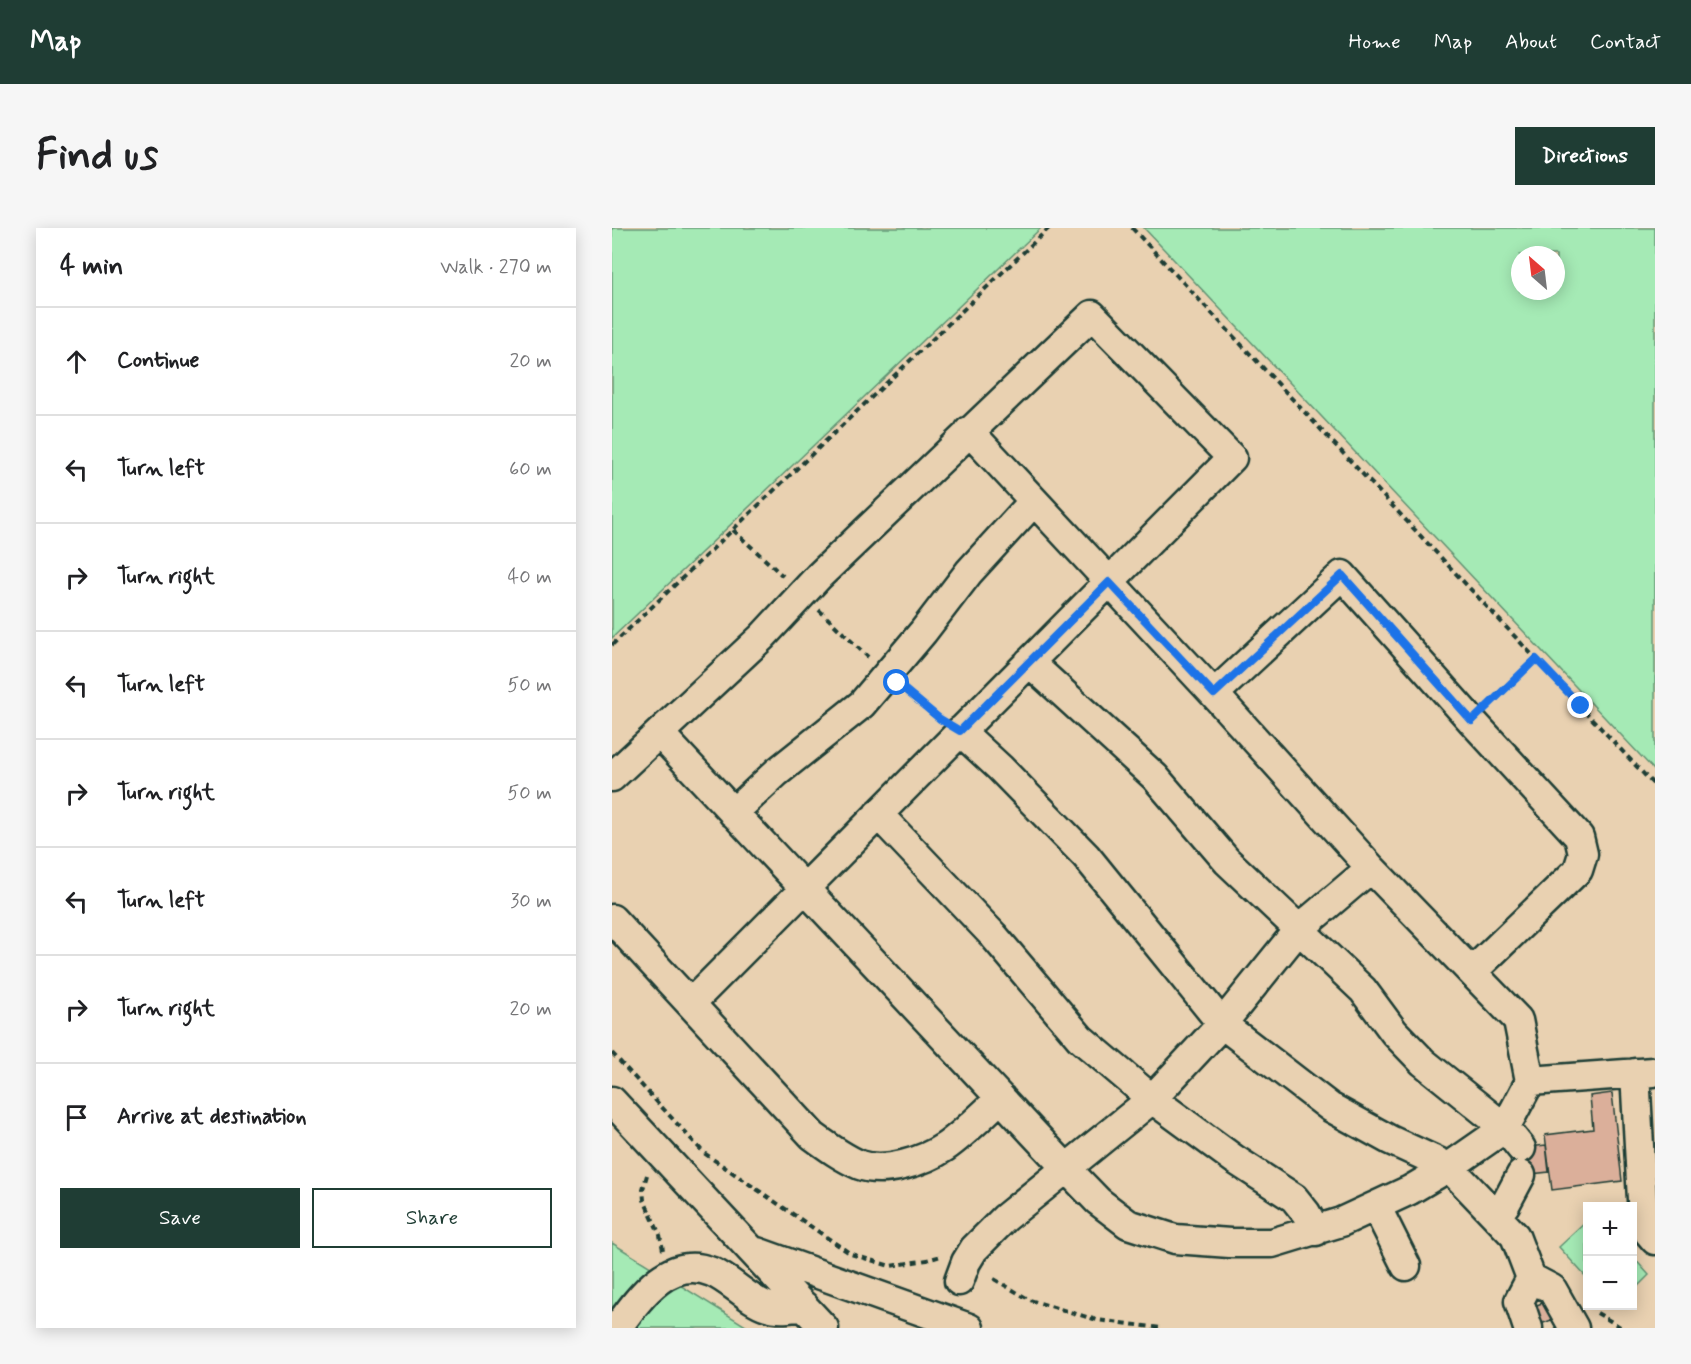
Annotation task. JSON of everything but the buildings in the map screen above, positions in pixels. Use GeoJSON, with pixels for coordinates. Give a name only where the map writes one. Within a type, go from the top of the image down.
{"type":"FeatureCollection","features":[{"type":"Feature","properties":{"kind":"street"},"geometry":{"type":"LineString","coordinates":[[612,777],[762,638],[802,594],[1092,315],[1232,458],[691,1003]]}},
{"type":"Feature","properties":{"kind":"street"},"geometry":{"type":"LineString","coordinates":[[969,431],[1214,694],[1371,868],[1518,1020],[1530,1081],[1505,1205],[1495,1214]]}},
{"type":"Feature","properties":{"kind":"street"},"geometry":{"type":"LineString","coordinates":[[733,813],[777,772],[862,704],[969,572],[1034,501]]}},
{"type":"Feature","properties":{"kind":"street"},"geometry":{"type":"LineString","coordinates":[[1214,694],[1342,575],[1472,721],[1580,837],[1583,854],[1578,870],[1473,971]]}},
{"type":"Feature","properties":{"kind":"street"},"geometry":{"type":"LineString","coordinates":[[1029,662],[1155,777],[1227,861],[1363,990],[1394,1032],[1516,1150]]}},
{"type":"Feature","properties":{"kind":"street"},"geometry":{"type":"LineString","coordinates":[[960,731],[1000,768],[1086,856],[1222,1024],[1330,1107],[1390,1140],[1449,1167],[1515,1236],[1531,1278],[1552,1289],[1583,1320]]}},
{"type":"Feature","properties":{"kind":"street"},"geometry":{"type":"LineString","coordinates":[[660,734],[1098,1201],[1128,1224],[1175,1239],[1272,1243],[1316,1231],[1376,1206],[1449,1167],[1516,1150]]}},
{"type":"Feature","properties":{"kind":"street"},"geometry":{"type":"LineString","coordinates":[[878,814],[993,935],[1080,1038],[1152,1099],[1234,1159],[1294,1198],[1316,1231]]}},
{"type":"Feature","properties":{"kind":"street"},"geometry":{"type":"LineString","coordinates":[[959,1281],[974,1249],[1005,1218],[1152,1099],[1222,1024],[1298,930],[1371,868]]}},
{"type":"Feature","properties":{"kind":"street"},"geometry":{"type":"LineString","coordinates":[[612,919],[813,1136],[836,1153],[863,1166],[889,1168],[915,1162],[945,1147],[1001,1098]]}},
{"type":"Feature","properties":{"kind":"street"},"geometry":{"type":"LineString","coordinates":[[1530,1081],[1645,1073],[1643,1218],[1649,1233],[1655,1239]]}},
{"type":"Feature","properties":{"kind":"street"},"geometry":{"type":"LineString","coordinates":[[612,1101],[824,1328]]}},
{"type":"Feature","properties":{"kind":"street"},"geometry":{"type":"LineString","coordinates":[[1376,1206],[1406,1266]]}},
{"type":"Feature","properties":{"kind":"street"},"geometry":{"type":"LineString","coordinates":[[752,1250],[969,1328]]}},
{"type":"Feature","properties":{"kind":"street"},"geometry":{"type":"LineString","coordinates":[[617,1328],[661,1276],[676,1269],[694,1267],[712,1272],[765,1306],[782,1309],[804,1306]]}},
{"type":"Feature","properties":{"kind":"street"},"geometry":{"type":"LineString","coordinates":[[1528,1328],[1519,1301],[1531,1278]]}},
{"type":"Feature","properties":{"kind":"path"},"geometry":{"type":"LineString","coordinates":[[612,645],[1049,228]]}},
{"type":"Feature","properties":{"kind":"path"},"geometry":{"type":"LineString","coordinates":[[1132,228],[1655,786]]}},
{"type":"Feature","properties":{"kind":"path"},"geometry":{"type":"LineString","coordinates":[[733,530],[887,674],[940,719],[960,731]]}},
{"type":"Feature","properties":{"kind":"path"},"geometry":{"type":"LineString","coordinates":[[1472,721],[1536,659]]}},
{"type":"Feature","properties":{"kind":"path"},"geometry":{"type":"LineString","coordinates":[[612,1053],[704,1153],[851,1254],[890,1266],[947,1254]]}},
{"type":"Feature","properties":{"kind":"path"},"geometry":{"type":"LineString","coordinates":[[661,1276],[663,1250],[660,1235],[644,1200],[644,1189],[646,1177],[663,1156]]}},
{"type":"Feature","properties":{"kind":"path"},"geometry":{"type":"LineString","coordinates":[[994,1279],[1030,1300],[1097,1320],[1161,1328]]}},
{"type":"Feature","properties":{"kind":"path"},"geometry":{"type":"LineString","coordinates":[[1583,1320],[1622,1328]]}},
{"type":"Feature","properties":{"kind":"green space"},"geometry":{"type":"Polygon","coordinates":[[[612,228],[1041,228],[612,638],[612,228]]]}},
{"type":"Feature","properties":{"kind":"green space"},"geometry":{"type":"Polygon","coordinates":[[[1144,228],[1655,228],[1655,771],[1144,228]]]}},
{"type":"Feature","properties":{"kind":"green space"},"geometry":{"type":"Polygon","coordinates":[[[1583,1225],[1583,1274],[1559,1247],[1583,1225]]]}},
{"type":"Feature","properties":{"kind":"green space"},"geometry":{"type":"Polygon","coordinates":[[[612,1243],[749,1328],[612,1328],[612,1243]]]}},
{"type":"Feature","properties":{"kind":"green space"},"geometry":{"type":"Polygon","coordinates":[[[1637,1262],[1649,1275],[1637,1287],[1637,1262]]]}},
{"type":"Feature","properties":{"kind":"route"},"geometry":{"type":"LineString","coordinates":[[897,683],[940,719],[960,731],[1109,582],[1214,694],[1342,575],[1472,721],[1536,659],[1581,706]]}}]}
